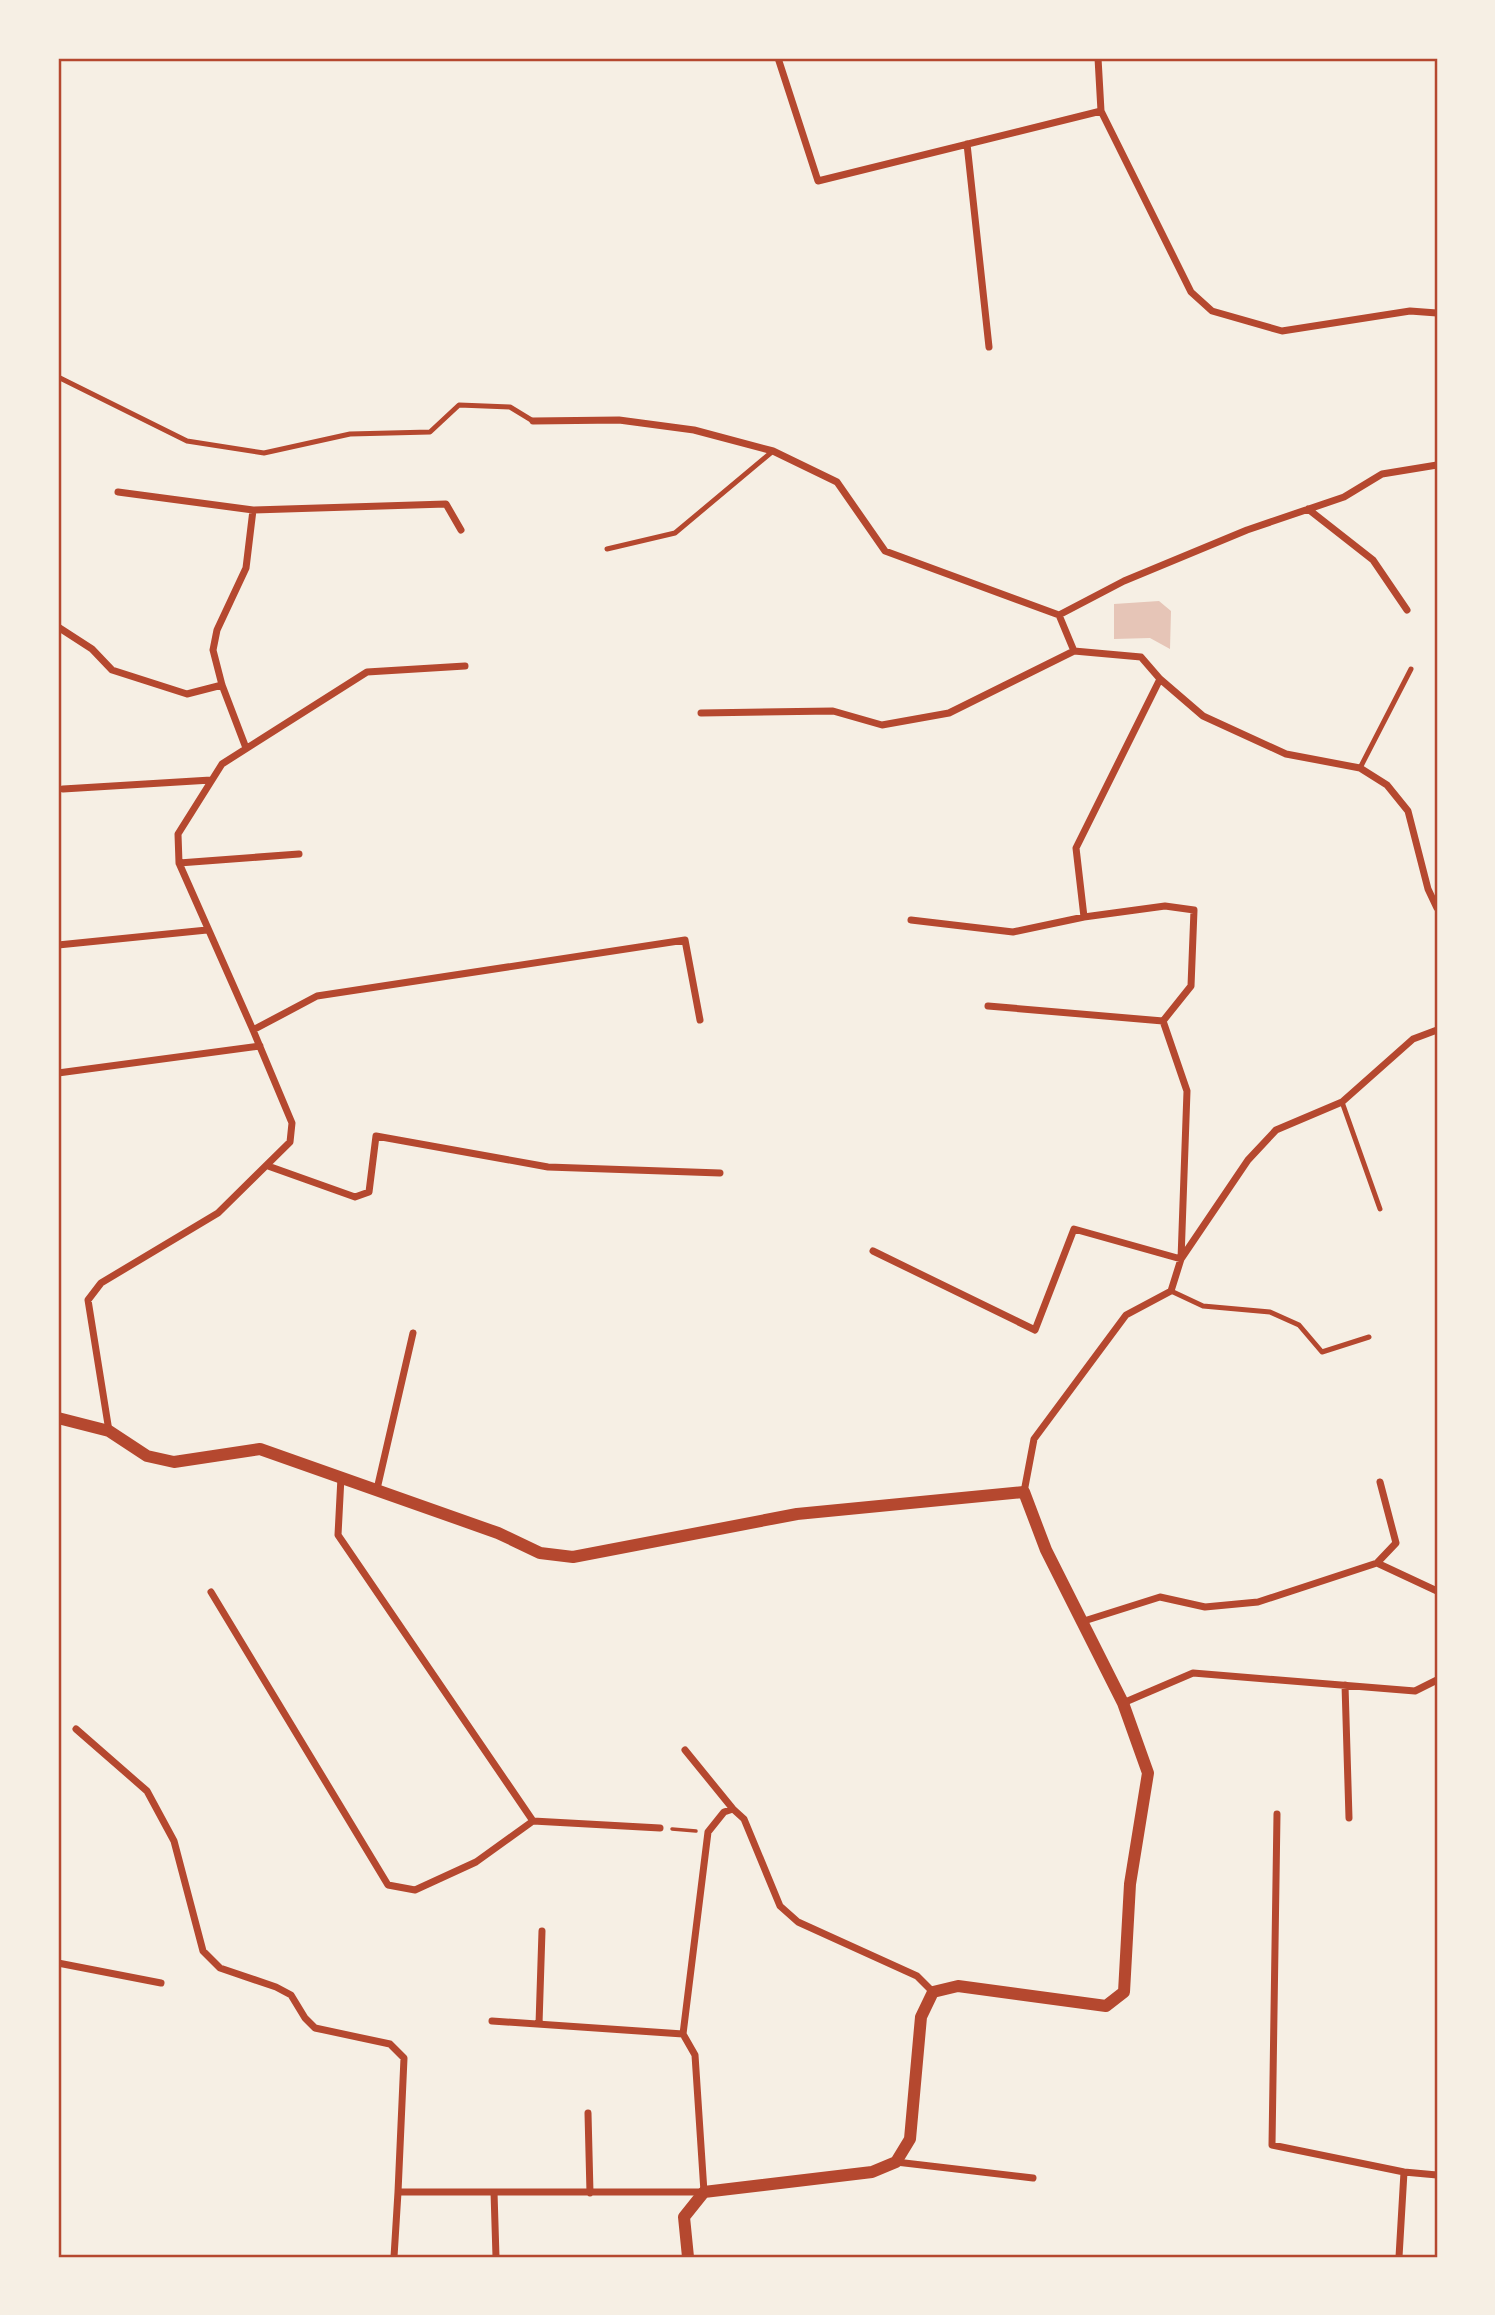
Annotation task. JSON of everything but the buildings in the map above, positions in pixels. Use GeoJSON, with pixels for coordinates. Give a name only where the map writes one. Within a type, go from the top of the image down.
{"type":"FeatureCollection","features":[{"type":"Feature","properties":{"kind":"street"},"geometry":{"type":"LineString","coordinates":[[778,58],[818,181],[1101,111]]}},
{"type":"Feature","properties":{"kind":"street"},"geometry":{"type":"LineString","coordinates":[[1098,58],[1101,111],[1191,292],[1212,311],[1282,331],[1410,311],[1437,313]]}},
{"type":"Feature","properties":{"kind":"street"},"geometry":{"type":"LineString","coordinates":[[967,144],[989,347]]}},
{"type":"Feature","properties":{"kind":"street"},"geometry":{"type":"LineString","coordinates":[[533,421],[619,420],[694,429],[773,451],[837,482],[885,551],[1059,615],[1074,651]]}},
{"type":"Feature","properties":{"kind":"street"},"geometry":{"type":"LineString","coordinates":[[1059,615],[1124,581],[1247,530],[1344,497],[1382,474],[1437,465]]}},
{"type":"Feature","properties":{"kind":"street"},"geometry":{"type":"LineString","coordinates":[[118,492],[253,510],[446,504],[461,530]]}},
{"type":"Feature","properties":{"kind":"street"},"geometry":{"type":"LineString","coordinates":[[1308,509],[1373,560],[1407,610]]}},
{"type":"Feature","properties":{"kind":"street"},"geometry":{"type":"LineString","coordinates":[[246,748],[222,685],[213,650],[217,630],[246,568],[253,510]]}},
{"type":"Feature","properties":{"kind":"street"},"geometry":{"type":"LineString","coordinates":[[58,627],[92,649],[112,670],[187,694],[222,685]]}},
{"type":"Feature","properties":{"kind":"street"},"geometry":{"type":"LineString","coordinates":[[701,713],[833,711],[882,725],[949,713],[1074,651],[1141,657],[1160,679],[1203,716],[1286,754],[1360,768],[1387,785],[1408,811],[1429,889],[1437,908]]}},
{"type":"Feature","properties":{"kind":"street"},"geometry":{"type":"LineString","coordinates":[[109,1431],[88,1300],[102,1283],[218,1213],[290,1142],[292,1123],[178,863],[178,834],[222,764],[367,673],[465,666]]}},
{"type":"Feature","properties":{"kind":"street"},"geometry":{"type":"LineString","coordinates":[[1084,917],[1076,848],[1160,679]]}},
{"type":"Feature","properties":{"kind":"street"},"geometry":{"type":"LineString","coordinates":[[63,789],[211,780]]}},
{"type":"Feature","properties":{"kind":"street"},"geometry":{"type":"LineString","coordinates":[[178,863],[299,854]]}},
{"type":"Feature","properties":{"kind":"street"},"geometry":{"type":"LineString","coordinates":[[911,920],[1013,932],[1084,917],[1166,906],[1194,910],[1191,986],[1163,1021]]}},
{"type":"Feature","properties":{"kind":"street"},"geometry":{"type":"LineString","coordinates":[[58,945],[207,930]]}},
{"type":"Feature","properties":{"kind":"street"},"geometry":{"type":"LineString","coordinates":[[253,1030],[317,996],[685,940],[700,1020]]}},
{"type":"Feature","properties":{"kind":"street"},"geometry":{"type":"LineString","coordinates":[[988,1006],[1163,1021]]}},
{"type":"Feature","properties":{"kind":"street"},"geometry":{"type":"LineString","coordinates":[[933,1992],[957,1986],[1106,2006],[1124,1992],[1130,1884],[1148,1773],[1123,1703],[1046,1550],[1024,1492],[1034,1439],[1126,1315],[1171,1291],[1181,1259],[1187,1091],[1163,1021]]}},
{"type":"Feature","properties":{"kind":"street"},"geometry":{"type":"LineString","coordinates":[[1181,1259],[1248,1160],[1276,1130],[1342,1101],[1413,1039],[1437,1030]]}},
{"type":"Feature","properties":{"kind":"street"},"geometry":{"type":"LineString","coordinates":[[58,1073],[260,1046]]}},
{"type":"Feature","properties":{"kind":"street"},"geometry":{"type":"LineString","coordinates":[[268,1166],[355,1197],[369,1192],[376,1136],[548,1167],[720,1173]]}},
{"type":"Feature","properties":{"kind":"street"},"geometry":{"type":"LineString","coordinates":[[873,1251],[1035,1330],[1074,1229],[1181,1259]]}},
{"type":"Feature","properties":{"kind":"street"},"geometry":{"type":"LineString","coordinates":[[377,1489],[413,1333]]}},
{"type":"Feature","properties":{"kind":"street"},"geometry":{"type":"LineString","coordinates":[[58,1418],[109,1431],[148,1456],[174,1462],[260,1449],[498,1533],[540,1553],[573,1558],[797,1514],[1024,1492]]}},
{"type":"Feature","properties":{"kind":"street"},"geometry":{"type":"LineString","coordinates":[[341,1476],[338,1535],[533,1821]]}},
{"type":"Feature","properties":{"kind":"street"},"geometry":{"type":"LineString","coordinates":[[1084,1621],[1160,1597],[1205,1607],[1258,1602],[1377,1563],[1396,1543],[1380,1482]]}},
{"type":"Feature","properties":{"kind":"street"},"geometry":{"type":"LineString","coordinates":[[1377,1563],[1437,1591]]}},
{"type":"Feature","properties":{"kind":"street"},"geometry":{"type":"LineString","coordinates":[[211,1592],[388,1885],[415,1891],[476,1863],[533,1821],[660,1828]]}},
{"type":"Feature","properties":{"kind":"street"},"geometry":{"type":"LineString","coordinates":[[1123,1703],[1193,1673],[1415,1691],[1437,1681]]}},
{"type":"Feature","properties":{"kind":"street"},"geometry":{"type":"LineString","coordinates":[[1345,1685],[1349,1818]]}},
{"type":"Feature","properties":{"kind":"street"},"geometry":{"type":"LineString","coordinates":[[76,1729],[147,1791],[174,1841],[203,1951],[220,1968],[276,1987],[291,1996],[315,2028],[390,2044],[404,2058],[394,2257]]}},
{"type":"Feature","properties":{"kind":"street"},"geometry":{"type":"LineString","coordinates":[[685,1750],[744,1819],[780,1906],[798,1922],[916,1976],[933,1992]]}},
{"type":"Feature","properties":{"kind":"street"},"geometry":{"type":"LineString","coordinates":[[688,2257],[684,2217],[704,2192],[695,2055],[683,2034],[708,1832],[724,1812],[733,1809]]}},
{"type":"Feature","properties":{"kind":"street"},"geometry":{"type":"LineString","coordinates":[[1277,1814],[1272,2146],[1404,2172],[1437,2175]]}},
{"type":"Feature","properties":{"kind":"street"},"geometry":{"type":"LineString","coordinates":[[539,2024],[542,1931]]}},
{"type":"Feature","properties":{"kind":"street"},"geometry":{"type":"LineString","coordinates":[[58,1963],[161,1983]]}},
{"type":"Feature","properties":{"kind":"street"},"geometry":{"type":"LineString","coordinates":[[896,2162],[910,2139],[921,2017],[933,1992]]}},
{"type":"Feature","properties":{"kind":"street"},"geometry":{"type":"LineString","coordinates":[[492,2021],[683,2034]]}},
{"type":"Feature","properties":{"kind":"street"},"geometry":{"type":"LineString","coordinates":[[588,2113],[590,2193]]}},
{"type":"Feature","properties":{"kind":"street"},"geometry":{"type":"LineString","coordinates":[[398,2192],[704,2192],[872,2172],[896,2162],[1033,2178]]}},
{"type":"Feature","properties":{"kind":"street"},"geometry":{"type":"LineString","coordinates":[[1399,2257],[1404,2172]]}},
{"type":"Feature","properties":{"kind":"street"},"geometry":{"type":"LineString","coordinates":[[494,2192],[496,2257]]}},
{"type":"Feature","properties":{"kind":"lane"},"geometry":{"type":"LineString","coordinates":[[58,377],[187,442],[264,453],[350,434],[430,432],[459,405],[509,407],[533,421]]}},
{"type":"Feature","properties":{"kind":"lane"},"geometry":{"type":"LineString","coordinates":[[607,549],[675,533],[773,451]]}},
{"type":"Feature","properties":{"kind":"lane"},"geometry":{"type":"LineString","coordinates":[[1360,768],[1411,669]]}},
{"type":"Feature","properties":{"kind":"lane"},"geometry":{"type":"LineString","coordinates":[[1342,1101],[1380,1209]]}},
{"type":"Feature","properties":{"kind":"lane"},"geometry":{"type":"LineString","coordinates":[[1171,1291],[1203,1306],[1270,1312],[1298,1325],[1322,1352],[1369,1336]]}},
{"type":"Feature","properties":{"kind":"path"},"geometry":{"type":"LineString","coordinates":[[660,1828],[708,1832]]}}]}
